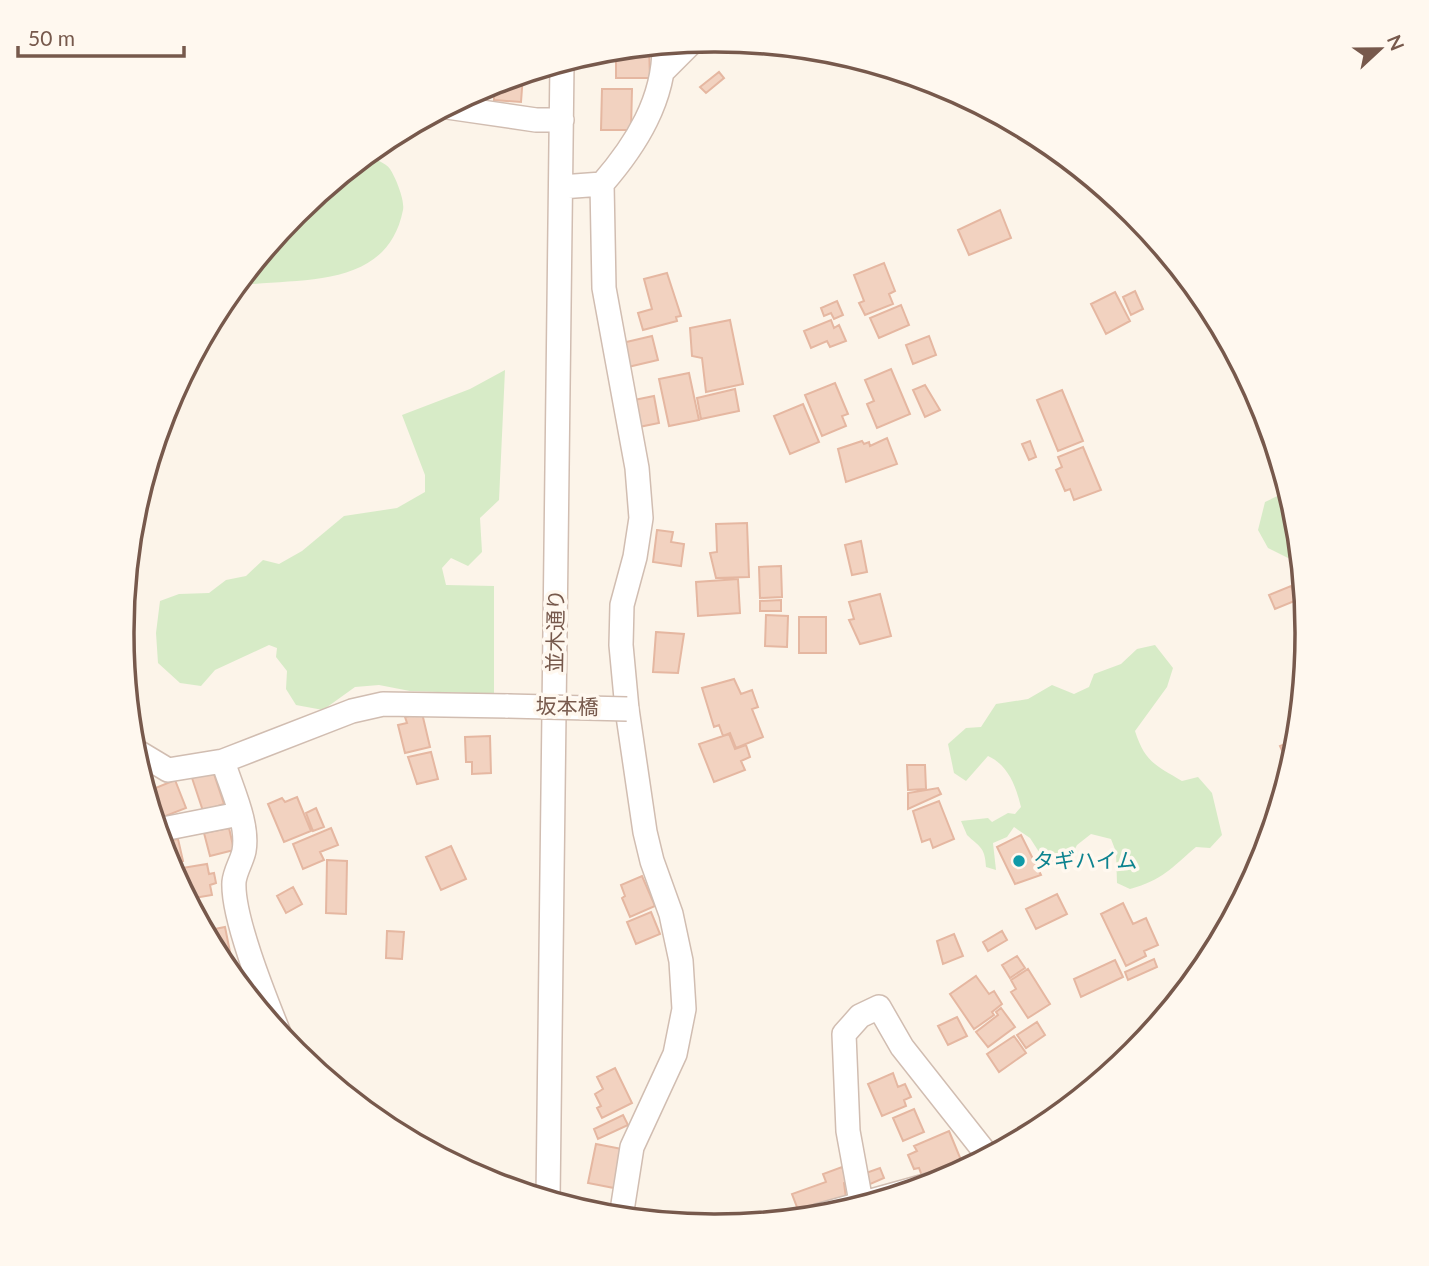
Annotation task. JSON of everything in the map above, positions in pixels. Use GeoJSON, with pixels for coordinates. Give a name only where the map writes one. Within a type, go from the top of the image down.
{"type":"FeatureCollection","features":[{"type":"Feature","properties":{"kind":"street"},"geometry":{"type":"LineString","coordinates":[[665,69],[680,54]]}},
{"type":"Feature","properties":{"kind":"street"},"geometry":{"type":"LineString","coordinates":[[623,1206],[632,1147],[675,1054],[684,1009],[681,961],[671,914],[645,832],[626,709],[621,645],[622,605],[635,556],[640,518],[637,468],[604,288],[602,184],[625,157],[649,118],[665,69],[664,55]]}},
{"type":"Feature","properties":{"kind":"street","name":"並木通り"},"geometry":{"type":"LineString","coordinates":[[548,1189],[562,73]]}},
{"type":"Feature","properties":{"kind":"street"},"geometry":{"type":"LineString","coordinates":[[470,107],[536,120],[562,120]]}},
{"type":"Feature","properties":{"kind":"street"},"geometry":{"type":"LineString","coordinates":[[561,187],[602,184]]}},
{"type":"Feature","properties":{"kind":"street","name":"坂本橋"},"geometry":{"type":"LineString","coordinates":[[148,757],[168,769],[223,761],[352,711],[383,704],[626,709]]}},
{"type":"Feature","properties":{"kind":"street"},"geometry":{"type":"LineString","coordinates":[[223,761],[244,825],[244,849],[234,882],[241,919],[266,1001]]}},
{"type":"Feature","properties":{"kind":"street"},"geometry":{"type":"LineString","coordinates":[[168,828],[239,814]]}},
{"type":"Feature","properties":{"kind":"street"},"geometry":{"type":"LineString","coordinates":[[860,1195],[848,1131],[844,1034],[860,1016],[879,1007],[902,1047],[982,1148]]}},
{"type":"Feature","properties":{"kind":"green space"},"geometry":{"type":"Polygon","coordinates":[[[378,160],[383,163],[395,178],[403,206],[394,236],[379,255],[360,267],[337,275],[251,285],[278,250],[332,197],[378,160]]]}},
{"type":"Feature","properties":{"kind":"green space"},"geometry":{"type":"Polygon","coordinates":[[[505,370],[499,500],[480,518],[482,552],[468,566],[451,558],[442,568],[446,585],[494,586],[494,694],[410,691],[379,685],[355,687],[323,710],[296,705],[286,689],[287,671],[276,657],[277,648],[269,645],[215,670],[201,686],[180,683],[158,663],[156,633],[160,601],[179,594],[209,593],[226,580],[246,576],[263,560],[279,564],[302,551],[344,516],[397,508],[425,492],[425,475],[402,415],[470,389],[505,370]]]}},
{"type":"Feature","properties":{"kind":"green space"},"geometry":{"type":"Polygon","coordinates":[[[1278,496],[1290,557],[1288,558],[1268,548],[1258,530],[1265,502],[1278,496]]]}},
{"type":"Feature","properties":{"kind":"green space"},"geometry":{"type":"Polygon","coordinates":[[[1155,645],[1173,668],[1167,687],[1135,731],[1143,750],[1152,762],[1182,781],[1198,777],[1212,793],[1222,835],[1210,848],[1196,847],[1159,877],[1130,889],[1117,883],[1116,852],[1111,839],[1091,834],[1077,845],[1067,865],[1048,866],[1030,838],[1014,827],[1007,837],[993,843],[996,870],[986,867],[983,851],[967,835],[961,821],[988,818],[992,822],[1008,813],[1015,814],[1021,807],[1019,799],[1006,771],[988,756],[966,781],[954,773],[948,744],[966,728],[981,727],[996,704],[1028,699],[1052,685],[1074,694],[1089,687],[1094,674],[1121,664],[1137,649],[1155,645]]]}},
{"type":"Feature","properties":{"kind":"building"},"geometry":{"type":"Polygon","coordinates":[[[649,56],[650,78],[616,78],[616,61],[649,56]]]}},
{"type":"Feature","properties":{"kind":"building"},"geometry":{"type":"Polygon","coordinates":[[[719,72],[724,78],[706,93],[700,87],[719,72]]]}},
{"type":"Feature","properties":{"kind":"building"},"geometry":{"type":"Polygon","coordinates":[[[522,85],[521,102],[494,100],[494,96],[522,85]]]}},
{"type":"Feature","properties":{"kind":"building"},"geometry":{"type":"Polygon","coordinates":[[[602,89],[632,89],[631,130],[601,130],[602,89]]]}},
{"type":"Feature","properties":{"kind":"building"},"geometry":{"type":"Polygon","coordinates":[[[1000,210],[1011,238],[969,255],[958,230],[1000,210]]]}},
{"type":"Feature","properties":{"kind":"building"},"geometry":{"type":"Polygon","coordinates":[[[884,263],[895,291],[889,294],[893,304],[865,315],[859,303],[864,301],[854,275],[884,263]]]}},
{"type":"Feature","properties":{"kind":"building"},"geometry":{"type":"Polygon","coordinates":[[[667,273],[681,316],[676,317],[677,321],[643,330],[638,313],[652,309],[644,279],[667,273]]]}},
{"type":"Feature","properties":{"kind":"building"},"geometry":{"type":"Polygon","coordinates":[[[1135,291],[1143,309],[1131,315],[1123,297],[1135,291]]]}},
{"type":"Feature","properties":{"kind":"building"},"geometry":{"type":"Polygon","coordinates":[[[1115,292],[1130,321],[1106,334],[1091,304],[1115,292]]]}},
{"type":"Feature","properties":{"kind":"building"},"geometry":{"type":"Polygon","coordinates":[[[837,301],[843,315],[834,319],[831,313],[824,316],[821,308],[837,301]]]}},
{"type":"Feature","properties":{"kind":"building"},"geometry":{"type":"Polygon","coordinates":[[[901,305],[909,325],[879,338],[870,318],[901,305]]]}},
{"type":"Feature","properties":{"kind":"building"},"geometry":{"type":"Polygon","coordinates":[[[730,320],[743,384],[706,392],[702,358],[692,356],[690,328],[730,320]]]}},
{"type":"Feature","properties":{"kind":"building"},"geometry":{"type":"Polygon","coordinates":[[[831,320],[834,328],[839,325],[846,341],[830,347],[827,341],[811,348],[804,331],[831,320]]]}},
{"type":"Feature","properties":{"kind":"building"},"geometry":{"type":"Polygon","coordinates":[[[652,336],[658,360],[628,367],[622,343],[652,336]]]}},
{"type":"Feature","properties":{"kind":"building"},"geometry":{"type":"Polygon","coordinates":[[[929,336],[936,355],[913,364],[906,345],[929,336]]]}},
{"type":"Feature","properties":{"kind":"building"},"geometry":{"type":"Polygon","coordinates":[[[891,369],[910,414],[877,428],[867,404],[874,401],[865,380],[891,369]]]}},
{"type":"Feature","properties":{"kind":"building"},"geometry":{"type":"Polygon","coordinates":[[[689,373],[699,420],[669,426],[659,379],[689,373]]]}},
{"type":"Feature","properties":{"kind":"building"},"geometry":{"type":"Polygon","coordinates":[[[835,383],[848,414],[842,416],[846,426],[822,436],[805,395],[835,383]]]}},
{"type":"Feature","properties":{"kind":"building"},"geometry":{"type":"Polygon","coordinates":[[[925,385],[940,410],[925,417],[913,390],[925,385]]]}},
{"type":"Feature","properties":{"kind":"building"},"geometry":{"type":"Polygon","coordinates":[[[735,389],[739,411],[701,419],[697,398],[735,389]]]}},
{"type":"Feature","properties":{"kind":"building"},"geometry":{"type":"Polygon","coordinates":[[[1062,390],[1083,441],[1058,451],[1037,400],[1062,390]]]}},
{"type":"Feature","properties":{"kind":"building"},"geometry":{"type":"Polygon","coordinates":[[[654,396],[659,423],[639,427],[634,400],[654,396]]]}},
{"type":"Feature","properties":{"kind":"building"},"geometry":{"type":"Polygon","coordinates":[[[803,404],[819,442],[790,454],[774,416],[803,404]]]}},
{"type":"Feature","properties":{"kind":"building"},"geometry":{"type":"Polygon","coordinates":[[[887,438],[897,464],[846,482],[838,449],[862,441],[864,444],[869,442],[870,446],[887,438]]]}},
{"type":"Feature","properties":{"kind":"building"},"geometry":{"type":"Polygon","coordinates":[[[1030,441],[1036,457],[1029,460],[1022,444],[1030,441]]]}},
{"type":"Feature","properties":{"kind":"building"},"geometry":{"type":"Polygon","coordinates":[[[1083,447],[1101,490],[1074,500],[1070,489],[1065,491],[1056,470],[1062,467],[1058,457],[1083,447]]]}},
{"type":"Feature","properties":{"kind":"building"},"geometry":{"type":"Polygon","coordinates":[[[747,523],[749,577],[716,578],[710,553],[717,552],[716,524],[747,523]]]}},
{"type":"Feature","properties":{"kind":"building"},"geometry":{"type":"Polygon","coordinates":[[[657,530],[673,532],[671,542],[684,544],[681,566],[653,562],[657,530]]]}},
{"type":"Feature","properties":{"kind":"building"},"geometry":{"type":"Polygon","coordinates":[[[861,541],[867,572],[852,575],[845,545],[861,541]]]}},
{"type":"Feature","properties":{"kind":"building"},"geometry":{"type":"Polygon","coordinates":[[[781,566],[782,597],[760,598],[759,567],[781,566]]]}},
{"type":"Feature","properties":{"kind":"building"},"geometry":{"type":"Polygon","coordinates":[[[738,579],[740,613],[698,616],[696,582],[738,579]]]}},
{"type":"Feature","properties":{"kind":"building"},"geometry":{"type":"Polygon","coordinates":[[[1291,586],[1294,601],[1275,609],[1269,595],[1291,586]]]}},
{"type":"Feature","properties":{"kind":"building"},"geometry":{"type":"Polygon","coordinates":[[[880,594],[891,636],[860,644],[849,620],[854,619],[849,602],[880,594]]]}},
{"type":"Feature","properties":{"kind":"building"},"geometry":{"type":"Polygon","coordinates":[[[781,600],[781,611],[760,611],[760,601],[781,600]]]}},
{"type":"Feature","properties":{"kind":"building"},"geometry":{"type":"Polygon","coordinates":[[[766,615],[788,616],[787,647],[765,646],[766,615]]]}},
{"type":"Feature","properties":{"kind":"building"},"geometry":{"type":"Polygon","coordinates":[[[799,617],[826,617],[826,653],[799,653],[799,617]]]}},
{"type":"Feature","properties":{"kind":"building"},"geometry":{"type":"Polygon","coordinates":[[[656,632],[684,634],[678,673],[653,672],[656,632]]]}},
{"type":"Feature","properties":{"kind":"building"},"geometry":{"type":"Polygon","coordinates":[[[734,679],[741,694],[752,690],[758,707],[752,709],[763,737],[736,748],[730,733],[723,736],[719,725],[714,727],[702,688],[734,679]]]}},
{"type":"Feature","properties":{"kind":"building"},"geometry":{"type":"Polygon","coordinates":[[[422,713],[430,747],[405,753],[398,725],[407,723],[405,717],[422,713]]]}},
{"type":"Feature","properties":{"kind":"building"},"geometry":{"type":"Polygon","coordinates":[[[729,734],[735,749],[746,745],[750,757],[741,761],[745,770],[714,782],[699,744],[729,734]]]}},
{"type":"Feature","properties":{"kind":"building"},"geometry":{"type":"Polygon","coordinates":[[[490,736],[491,773],[472,774],[472,762],[466,762],[465,737],[490,736]]]}},
{"type":"Feature","properties":{"kind":"building"},"geometry":{"type":"Polygon","coordinates":[[[431,752],[438,779],[417,784],[408,757],[431,752]]]}},
{"type":"Feature","properties":{"kind":"building"},"geometry":{"type":"Polygon","coordinates":[[[907,765],[925,765],[926,789],[908,790],[907,765]]]}},
{"type":"Feature","properties":{"kind":"building"},"geometry":{"type":"Polygon","coordinates":[[[213,771],[224,804],[203,811],[192,778],[213,771]]]}},
{"type":"Feature","properties":{"kind":"building"},"geometry":{"type":"Polygon","coordinates":[[[175,780],[186,808],[164,817],[155,788],[175,780]]]}},
{"type":"Feature","properties":{"kind":"building"},"geometry":{"type":"Polygon","coordinates":[[[938,788],[941,794],[908,809],[908,793],[938,788]]]}},
{"type":"Feature","properties":{"kind":"building"},"geometry":{"type":"Polygon","coordinates":[[[297,797],[311,831],[284,842],[268,804],[282,798],[285,802],[297,797]]]}},
{"type":"Feature","properties":{"kind":"building"},"geometry":{"type":"Polygon","coordinates":[[[939,801],[954,839],[933,848],[930,839],[922,842],[913,811],[939,801]]]}},
{"type":"Feature","properties":{"kind":"building"},"geometry":{"type":"Polygon","coordinates":[[[316,808],[324,827],[313,831],[306,813],[316,808]]]}},
{"type":"Feature","properties":{"kind":"building"},"geometry":{"type":"Polygon","coordinates":[[[229,828],[234,850],[210,856],[204,833],[229,828]]]}},
{"type":"Feature","properties":{"kind":"building"},"geometry":{"type":"Polygon","coordinates":[[[331,828],[338,845],[320,852],[324,860],[303,869],[293,844],[331,828]]]}},
{"type":"Feature","properties":{"kind":"building","name":"タギハイム"},"geometry":{"type":"Polygon","coordinates":[[[1021,835],[1041,875],[1015,884],[997,847],[1021,835]]]}},
{"type":"Feature","properties":{"kind":"building"},"geometry":{"type":"Polygon","coordinates":[[[178,839],[183,861],[181,861],[172,840],[178,839]]]}},
{"type":"Feature","properties":{"kind":"building"},"geometry":{"type":"Polygon","coordinates":[[[451,846],[466,879],[441,890],[426,857],[451,846]]]}},
{"type":"Feature","properties":{"kind":"building"},"geometry":{"type":"Polygon","coordinates":[[[327,860],[347,861],[346,914],[326,913],[327,860]]]}},
{"type":"Feature","properties":{"kind":"building"},"geometry":{"type":"Polygon","coordinates":[[[207,864],[209,874],[214,873],[216,883],[210,885],[212,895],[198,897],[184,868],[207,864]]]}},
{"type":"Feature","properties":{"kind":"building"},"geometry":{"type":"Polygon","coordinates":[[[642,876],[655,906],[630,917],[622,898],[625,896],[621,885],[642,876]]]}},
{"type":"Feature","properties":{"kind":"building"},"geometry":{"type":"Polygon","coordinates":[[[293,887],[302,904],[286,913],[277,896],[293,887]]]}},
{"type":"Feature","properties":{"kind":"building"},"geometry":{"type":"Polygon","coordinates":[[[1057,894],[1067,914],[1036,929],[1026,909],[1057,894]]]}},
{"type":"Feature","properties":{"kind":"building"},"geometry":{"type":"Polygon","coordinates":[[[1123,903],[1133,924],[1146,918],[1158,945],[1144,951],[1146,956],[1126,966],[1101,914],[1123,903]]]}},
{"type":"Feature","properties":{"kind":"building"},"geometry":{"type":"Polygon","coordinates":[[[651,912],[660,934],[636,944],[627,922],[651,912]]]}},
{"type":"Feature","properties":{"kind":"building"},"geometry":{"type":"Polygon","coordinates":[[[225,927],[230,953],[216,929],[225,927]]]}},
{"type":"Feature","properties":{"kind":"building"},"geometry":{"type":"Polygon","coordinates":[[[387,931],[404,932],[402,959],[386,958],[387,931]]]}},
{"type":"Feature","properties":{"kind":"building"},"geometry":{"type":"Polygon","coordinates":[[[1002,931],[1007,940],[988,951],[983,942],[1002,931]]]}},
{"type":"Feature","properties":{"kind":"building"},"geometry":{"type":"Polygon","coordinates":[[[954,934],[963,956],[943,964],[937,941],[954,934]]]}},
{"type":"Feature","properties":{"kind":"building"},"geometry":{"type":"Polygon","coordinates":[[[1017,956],[1025,968],[1010,978],[1002,965],[1017,956]]]}},
{"type":"Feature","properties":{"kind":"building"},"geometry":{"type":"Polygon","coordinates":[[[1154,959],[1157,967],[1128,980],[1125,972],[1154,959]]]}},
{"type":"Feature","properties":{"kind":"building"},"geometry":{"type":"Polygon","coordinates":[[[1115,960],[1123,977],[1081,997],[1074,979],[1115,960]]]}},
{"type":"Feature","properties":{"kind":"building"},"geometry":{"type":"Polygon","coordinates":[[[1028,969],[1050,1004],[1028,1018],[1011,992],[1016,989],[1011,980],[1028,969]]]}},
{"type":"Feature","properties":{"kind":"building"},"geometry":{"type":"Polygon","coordinates":[[[976,976],[989,994],[994,991],[1002,1004],[992,1012],[994,1015],[974,1029],[950,994],[976,976]]]}},
{"type":"Feature","properties":{"kind":"building"},"geometry":{"type":"Polygon","coordinates":[[[1001,1008],[1015,1027],[988,1047],[976,1032],[998,1015],[996,1012],[1001,1008]]]}},
{"type":"Feature","properties":{"kind":"building"},"geometry":{"type":"Polygon","coordinates":[[[957,1017],[967,1036],[948,1045],[938,1026],[957,1017]]]}},
{"type":"Feature","properties":{"kind":"building"},"geometry":{"type":"Polygon","coordinates":[[[1037,1022],[1045,1035],[1026,1048],[1017,1035],[1037,1022]]]}},
{"type":"Feature","properties":{"kind":"building"},"geometry":{"type":"Polygon","coordinates":[[[1014,1036],[1026,1053],[999,1072],[987,1054],[1014,1036]]]}},
{"type":"Feature","properties":{"kind":"building"},"geometry":{"type":"Polygon","coordinates":[[[615,1068],[632,1103],[602,1118],[597,1108],[601,1106],[595,1094],[603,1089],[597,1077],[615,1068]]]}},
{"type":"Feature","properties":{"kind":"building"},"geometry":{"type":"Polygon","coordinates":[[[893,1073],[898,1087],[905,1084],[911,1097],[904,1100],[906,1106],[882,1116],[868,1084],[893,1073]]]}},
{"type":"Feature","properties":{"kind":"building"},"geometry":{"type":"Polygon","coordinates":[[[914,1109],[924,1132],[903,1141],[893,1118],[914,1109]]]}},
{"type":"Feature","properties":{"kind":"building"},"geometry":{"type":"Polygon","coordinates":[[[623,1115],[628,1125],[598,1139],[594,1129],[623,1115]]]}},
{"type":"Feature","properties":{"kind":"building"},"geometry":{"type":"Polygon","coordinates":[[[949,1131],[960,1159],[922,1175],[919,1168],[914,1169],[908,1155],[917,1151],[914,1146],[949,1131]]]}},
{"type":"Feature","properties":{"kind":"building"},"geometry":{"type":"Polygon","coordinates":[[[596,1144],[622,1149],[614,1188],[588,1183],[596,1144]]]}},
{"type":"Feature","properties":{"kind":"building"},"geometry":{"type":"Polygon","coordinates":[[[842,1167],[847,1181],[844,1183],[846,1198],[797,1208],[792,1194],[826,1182],[823,1174],[842,1167]]]}},
{"type":"Feature","properties":{"kind":"building"},"geometry":{"type":"Polygon","coordinates":[[[880,1168],[884,1178],[868,1185],[863,1174],[880,1168]]]}},
{"type":"Feature","properties":{"kind":"place","name":"タギハイム"},"geometry":{"type":"Point","coordinates":[1019,861]}}]}
